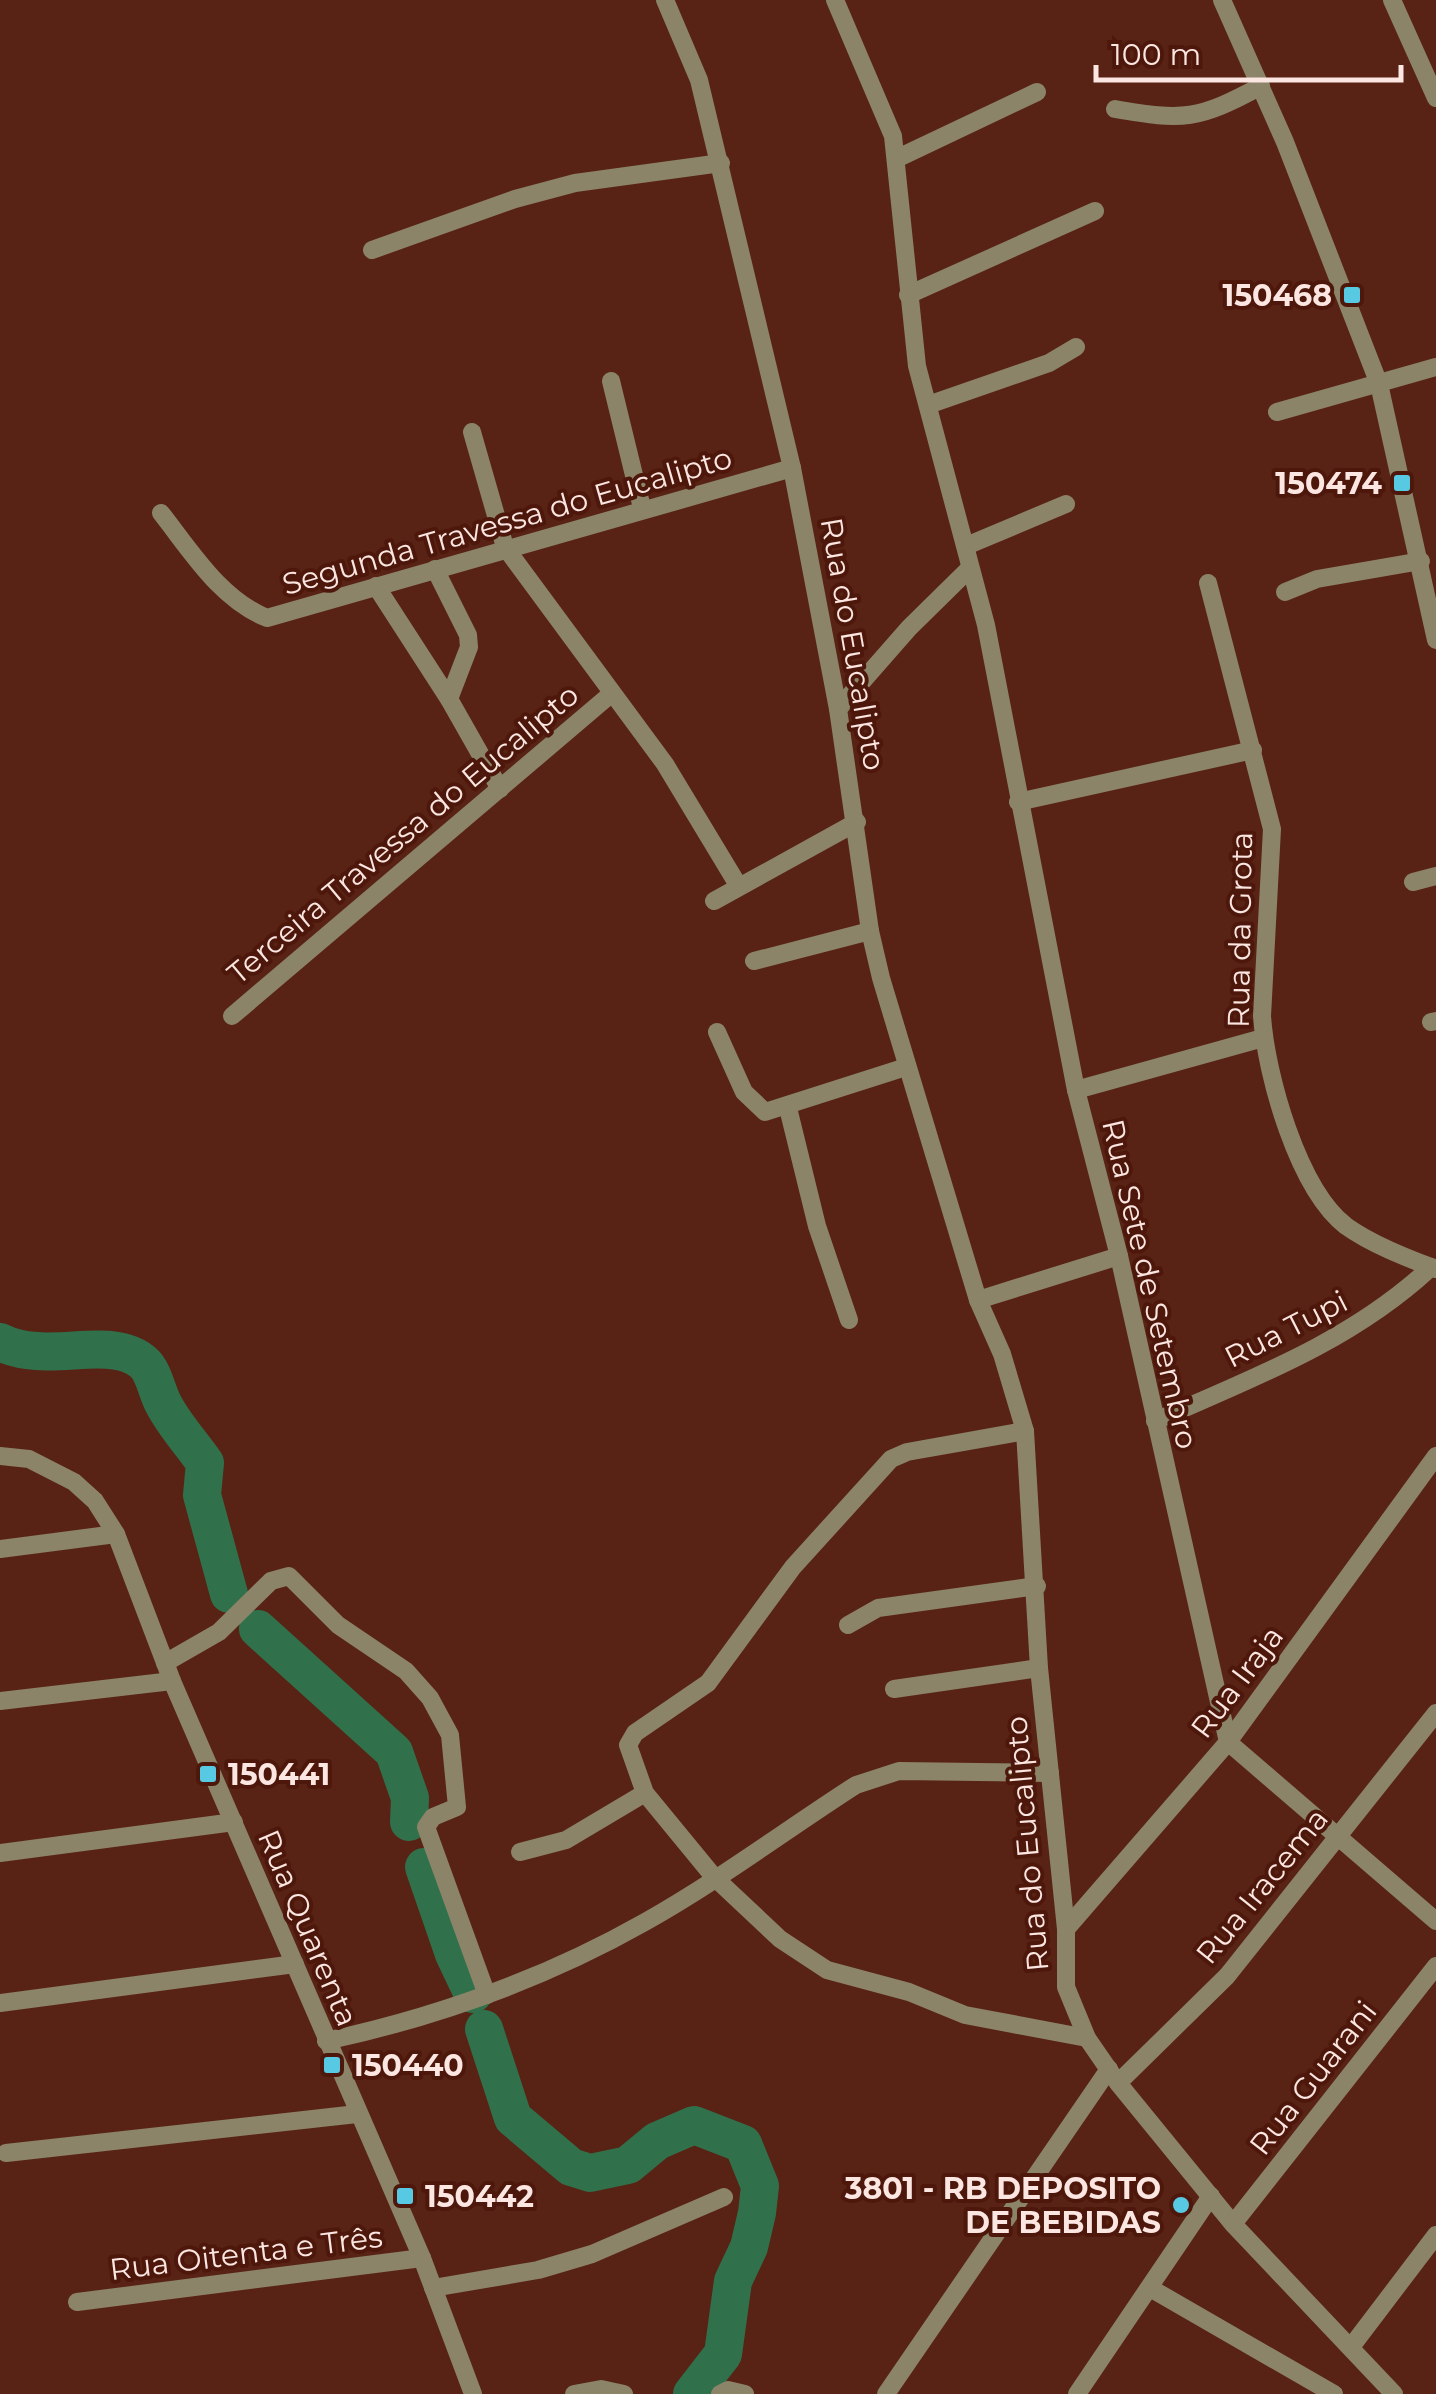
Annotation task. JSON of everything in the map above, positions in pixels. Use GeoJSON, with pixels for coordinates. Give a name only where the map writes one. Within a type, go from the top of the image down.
{"type":"FeatureCollection","features":[{"type":"Feature","properties":{"kind":"street","name":"Rua do Eucalipto"},"geometry":{"type":"LineString","coordinates":[[665,0],[699,80],[792,468],[838,709],[870,931],[906,1067],[978,1300],[1002,1354],[1025,1431],[1038,1668],[1066,1929],[1066,1987],[1087,2038],[1113,2076],[1233,2224],[1394,2394]]}},
{"type":"Feature","properties":{"kind":"street","name":"Rua Sete de Setembro"},"geometry":{"type":"LineString","coordinates":[[834,0],[893,136],[898,158],[917,366],[986,624],[1076,1090],[1119,1256],[1228,1742]]}},
{"type":"Feature","properties":{"kind":"street"},"geometry":{"type":"LineString","coordinates":[[1222,0],[1261,86],[1379,384],[1436,640]]}},
{"type":"Feature","properties":{"kind":"street"},"geometry":{"type":"LineString","coordinates":[[1392,0],[1436,98]]}},
{"type":"Feature","properties":{"kind":"street"},"geometry":{"type":"LineString","coordinates":[[1114,109],[1168,120],[1198,116],[1261,86]]}},
{"type":"Feature","properties":{"kind":"street"},"geometry":{"type":"LineString","coordinates":[[898,158],[1037,92]]}},
{"type":"Feature","properties":{"kind":"street"},"geometry":{"type":"LineString","coordinates":[[372,250],[515,199],[575,183],[721,163]]}},
{"type":"Feature","properties":{"kind":"street"},"geometry":{"type":"LineString","coordinates":[[908,295],[1095,211]]}},
{"type":"Feature","properties":{"kind":"street"},"geometry":{"type":"LineString","coordinates":[[928,405],[1049,363],[1076,347]]}},
{"type":"Feature","properties":{"kind":"street"},"geometry":{"type":"LineString","coordinates":[[1277,412],[1436,367]]}},
{"type":"Feature","properties":{"kind":"street"},"geometry":{"type":"LineString","coordinates":[[611,381],[642,508]]}},
{"type":"Feature","properties":{"kind":"street","name":"Terceira Travessa do Eucalipto"},"geometry":{"type":"LineString","coordinates":[[472,432],[504,548],[666,764],[738,885]]}},
{"type":"Feature","properties":{"kind":"street","name":"Segunda Travessa do Eucalipto"},"geometry":{"type":"LineString","coordinates":[[161,513],[215,581],[238,603],[267,618],[792,468]]}},
{"type":"Feature","properties":{"kind":"street"},"geometry":{"type":"LineString","coordinates":[[966,546],[1066,504]]}},
{"type":"Feature","properties":{"kind":"street"},"geometry":{"type":"LineString","coordinates":[[1286,592],[1317,579],[1421,561]]}},
{"type":"Feature","properties":{"kind":"street"},"geometry":{"type":"LineString","coordinates":[[838,709],[909,628],[970,568]]}},
{"type":"Feature","properties":{"kind":"street"},"geometry":{"type":"LineString","coordinates":[[435,569],[468,635],[469,647],[448,699]]}},
{"type":"Feature","properties":{"kind":"street","name":"Rua da Grota"},"geometry":{"type":"LineString","coordinates":[[1208,583],[1274,842],[1263,1038],[1310,1185],[1348,1227],[1433,1268]]}},
{"type":"Feature","properties":{"kind":"street"},"geometry":{"type":"LineString","coordinates":[[376,586],[500,789]]}},
{"type":"Feature","properties":{"kind":"street","name":"Terceira Travessa do Eucalipto"},"geometry":{"type":"LineString","coordinates":[[232,1016],[611,694]]}},
{"type":"Feature","properties":{"kind":"street"},"geometry":{"type":"LineString","coordinates":[[1018,802],[1253,750]]}},
{"type":"Feature","properties":{"kind":"street"},"geometry":{"type":"LineString","coordinates":[[714,901],[857,822]]}},
{"type":"Feature","properties":{"kind":"street"},"geometry":{"type":"LineString","coordinates":[[1413,882],[1436,876]]}},
{"type":"Feature","properties":{"kind":"street"},"geometry":{"type":"LineString","coordinates":[[754,962],[870,931]]}},
{"type":"Feature","properties":{"kind":"street"},"geometry":{"type":"LineString","coordinates":[[717,1032],[744,1092],[757,1108],[774,1113],[906,1067]]}},
{"type":"Feature","properties":{"kind":"street"},"geometry":{"type":"LineString","coordinates":[[1076,1090],[1263,1038]]}},
{"type":"Feature","properties":{"kind":"street"},"geometry":{"type":"LineString","coordinates":[[788,1108],[817,1226],[850,1320]]}},
{"type":"Feature","properties":{"kind":"street"},"geometry":{"type":"LineString","coordinates":[[978,1300],[1119,1256]]}},
{"type":"Feature","properties":{"kind":"street","name":"Rua Tupi"},"geometry":{"type":"LineString","coordinates":[[1155,1421],[1334,1340],[1393,1302],[1433,1268]]}},
{"type":"Feature","properties":{"kind":"street"},"geometry":{"type":"LineString","coordinates":[[1025,1431],[907,1452],[875,1471],[793,1567],[708,1684],[628,1739],[645,1793],[714,1878],[780,1939],[826,1970],[909,1992],[965,2015],[1087,2038]]}},
{"type":"Feature","properties":{"kind":"street","name":"Rua Quarenta"},"geometry":{"type":"LineString","coordinates":[[0,1456],[43,1465],[83,1489],[116,1534],[169,1672],[422,2258],[473,2394]]}},
{"type":"Feature","properties":{"kind":"street","name":"Rua Iraja"},"geometry":{"type":"LineString","coordinates":[[1066,1929],[1228,1742],[1436,1456]]}},
{"type":"Feature","properties":{"kind":"street"},"geometry":{"type":"LineString","coordinates":[[0,1549],[116,1534]]}},
{"type":"Feature","properties":{"kind":"street"},"geometry":{"type":"LineString","coordinates":[[0,1701],[169,1672],[219,1632],[271,1581],[290,1576],[359,1642],[416,1681],[441,1714],[454,1753],[458,1804],[450,1813],[433,1817],[426,1827],[487,1996]]}},
{"type":"Feature","properties":{"kind":"street"},"geometry":{"type":"LineString","coordinates":[[848,1625],[878,1608],[1036,1586]]}},
{"type":"Feature","properties":{"kind":"street"},"geometry":{"type":"LineString","coordinates":[[894,1689],[1038,1668]]}},
{"type":"Feature","properties":{"kind":"street","name":"Rua Iracema"},"geometry":{"type":"LineString","coordinates":[[886,2394],[1113,2076],[1227,1976],[1436,1713]]}},
{"type":"Feature","properties":{"kind":"street"},"geometry":{"type":"LineString","coordinates":[[1228,1742],[1336,1839],[1436,1921]]}},
{"type":"Feature","properties":{"kind":"street"},"geometry":{"type":"LineString","coordinates":[[326,2041],[405,2024],[487,1996],[644,1923],[856,1785],[882,1775],[1050,1774]]}},
{"type":"Feature","properties":{"kind":"street"},"geometry":{"type":"LineString","coordinates":[[520,1852],[566,1840],[645,1793]]}},
{"type":"Feature","properties":{"kind":"street"},"geometry":{"type":"LineString","coordinates":[[0,1853],[234,1822]]}},
{"type":"Feature","properties":{"kind":"street"},"geometry":{"type":"LineString","coordinates":[[0,2002],[295,1964]]}},
{"type":"Feature","properties":{"kind":"street","name":"Rua Guarani"},"geometry":{"type":"LineString","coordinates":[[1233,2224],[1436,1966]]}},
{"type":"Feature","properties":{"kind":"street"},"geometry":{"type":"LineString","coordinates":[[6,2153],[357,2114]]}},
{"type":"Feature","properties":{"kind":"street"},"geometry":{"type":"LineString","coordinates":[[1077,2394],[1211,2196]]}},
{"type":"Feature","properties":{"kind":"street"},"geometry":{"type":"LineString","coordinates":[[433,2288],[538,2270],[592,2254],[724,2197]]}},
{"type":"Feature","properties":{"kind":"street"},"geometry":{"type":"LineString","coordinates":[[1352,2347],[1436,2236]]}},
{"type":"Feature","properties":{"kind":"street","name":"Rua Oitenta e Três"},"geometry":{"type":"LineString","coordinates":[[76,2302],[422,2258]]}},
{"type":"Feature","properties":{"kind":"street"},"geometry":{"type":"LineString","coordinates":[[1150,2288],[1334,2394]]}},
{"type":"Feature","properties":{"kind":"street"},"geometry":{"type":"LineString","coordinates":[[574,2394],[602,2389],[624,2394]]}},
{"type":"Feature","properties":{"kind":"street"},"geometry":{"type":"LineString","coordinates":[[720,2394],[746,2394]]}},
{"type":"Feature","properties":{"kind":"waterway"},"geometry":{"type":"LineString","coordinates":[[0,1342],[38,1351],[115,1350],[144,1363],[168,1413],[205,1463],[202,1495],[229,1594]]}},
{"type":"Feature","properties":{"kind":"waterway"},"geometry":{"type":"LineString","coordinates":[[258,1629],[394,1752],[410,1798],[409,1822]]}},
{"type":"Feature","properties":{"kind":"waterway"},"geometry":{"type":"LineString","coordinates":[[424,1867],[454,1954],[473,1994]]}},
{"type":"Feature","properties":{"kind":"waterway"},"geometry":{"type":"LineString","coordinates":[[484,2029],[513,2118],[571,2167],[590,2173],[628,2165],[657,2141],[694,2125],[743,2144],[760,2186],[757,2213],[749,2247],[733,2281],[723,2354],[692,2394]]}},
{"type":"Feature","properties":{"kind":"place","name":"150468"},"geometry":{"type":"Point","coordinates":[1352,295]}},
{"type":"Feature","properties":{"kind":"place","name":"150474"},"geometry":{"type":"Point","coordinates":[1402,483]}},
{"type":"Feature","properties":{"kind":"place","name":"150441"},"geometry":{"type":"Point","coordinates":[208,1774]}},
{"type":"Feature","properties":{"kind":"place","name":"150440"},"geometry":{"type":"Point","coordinates":[332,2065]}},
{"type":"Feature","properties":{"kind":"place","name":"150442"},"geometry":{"type":"Point","coordinates":[405,2196]}},
{"type":"Feature","properties":{"kind":"place","name":"3801 - RB DEPOSITO DE BEBIDAS"},"geometry":{"type":"Point","coordinates":[1181,2205]}}]}
